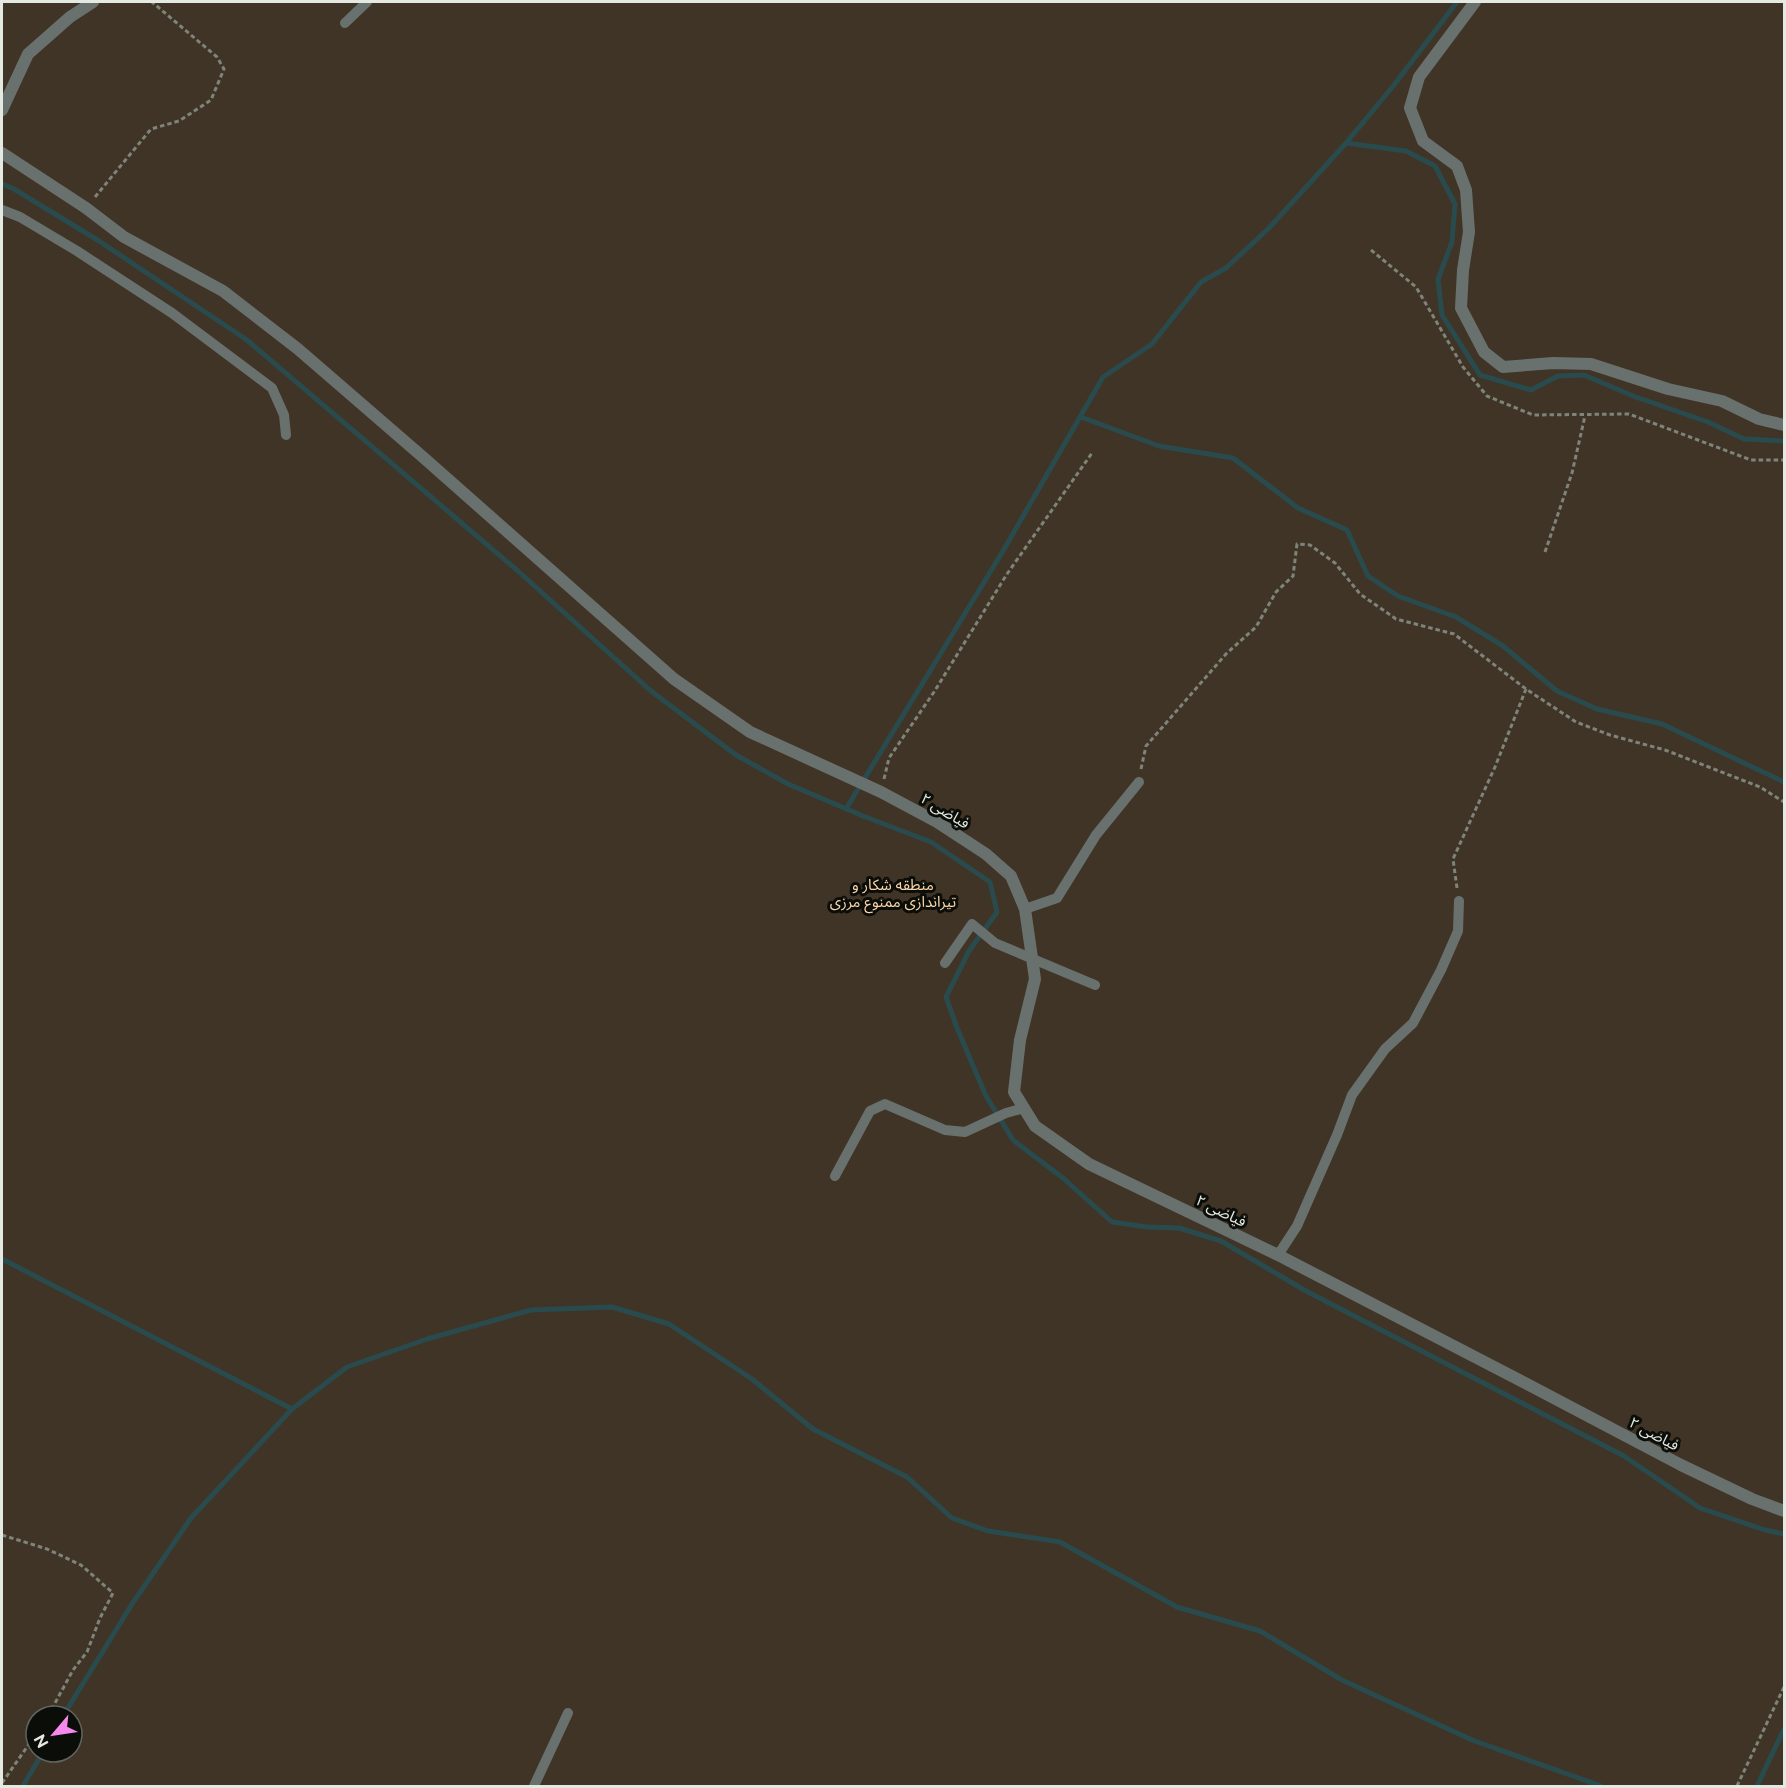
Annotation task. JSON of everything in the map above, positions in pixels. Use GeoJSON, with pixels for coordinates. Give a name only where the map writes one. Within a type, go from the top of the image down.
{"type":"FeatureCollection","features":[{"type":"Feature","properties":{"kind":"street"},"geometry":{"type":"LineString","coordinates":[[2,110],[28,54],[70,16],[93,2]]}},
{"type":"Feature","properties":{"kind":"street"},"geometry":{"type":"LineString","coordinates":[[1475,2],[1419,77],[1410,108],[1423,141],[1456,166],[1466,190],[1469,232],[1463,270],[1461,308],[1484,352],[1503,367],[1553,363],[1591,364],[1668,389],[1722,401],[1759,419],[1785,425]]}},
{"type":"Feature","properties":{"kind":"street","name":"فیاضی ۲"},"geometry":{"type":"LineString","coordinates":[[2,153],[86,208],[124,237],[223,291],[298,349],[674,679],[750,732],[881,792],[937,822],[986,854],[1011,876],[1025,909],[1035,979],[1020,1040],[1014,1092],[1035,1126],[1089,1164],[1278,1255],[1680,1465],[1752,1499],[1785,1511]]}},
{"type":"Feature","properties":{"kind":"lane"},"geometry":{"type":"LineString","coordinates":[[345,23],[367,2]]}},
{"type":"Feature","properties":{"kind":"lane"},"geometry":{"type":"LineString","coordinates":[[2,210],[77,251],[172,313],[272,388],[284,415],[286,435]]}},
{"type":"Feature","properties":{"kind":"lane"},"geometry":{"type":"LineString","coordinates":[[1025,909],[1057,897],[1096,835],[1139,782]]}},
{"type":"Feature","properties":{"kind":"lane"},"geometry":{"type":"LineString","coordinates":[[1278,1255],[1297,1226],[1352,1095],[1386,1049],[1413,1023],[1441,970],[1458,931],[1459,902]]}},
{"type":"Feature","properties":{"kind":"lane"},"geometry":{"type":"LineString","coordinates":[[945,963],[972,924],[995,943],[1095,985]]}},
{"type":"Feature","properties":{"kind":"lane"},"geometry":{"type":"LineString","coordinates":[[836,1176],[870,1111],[885,1104],[945,1130],[965,1132],[1006,1113],[1024,1108]]}},
{"type":"Feature","properties":{"kind":"lane"},"geometry":{"type":"LineString","coordinates":[[534,1786],[568,1713]]}},
{"type":"Feature","properties":{"kind":"path"},"geometry":{"type":"LineString","coordinates":[[86,208],[151,129],[179,121],[211,100],[224,69],[217,57],[152,2]]}},
{"type":"Feature","properties":{"kind":"path"},"geometry":{"type":"LineString","coordinates":[[1371,250],[1416,287],[1462,367],[1487,396],[1533,416],[1629,414],[1751,460],[1785,460]]}},
{"type":"Feature","properties":{"kind":"path"},"geometry":{"type":"LineString","coordinates":[[1545,552],[1572,473],[1585,416]]}},
{"type":"Feature","properties":{"kind":"path"},"geometry":{"type":"LineString","coordinates":[[881,792],[889,758],[934,692],[1007,574],[1092,453]]}},
{"type":"Feature","properties":{"kind":"path"},"geometry":{"type":"LineString","coordinates":[[1139,782],[1146,746],[1226,654],[1256,627],[1276,592],[1293,576],[1297,544],[1310,546],[1335,563],[1360,594],[1396,619],[1454,634],[1526,689],[1576,722],[1610,735],[1665,750],[1760,787],[1785,802]]}},
{"type":"Feature","properties":{"kind":"path"},"geometry":{"type":"LineString","coordinates":[[1459,902],[1453,860],[1495,767],[1526,689]]}},
{"type":"Feature","properties":{"kind":"path"},"geometry":{"type":"LineString","coordinates":[[2,1535],[47,1549],[81,1565],[113,1593],[100,1618],[87,1652],[73,1670],[55,1704]]}},
{"type":"Feature","properties":{"kind":"path"},"geometry":{"type":"LineString","coordinates":[[1737,1786],[1785,1687]]}},
{"type":"Feature","properties":{"kind":"path"},"geometry":{"type":"LineString","coordinates":[[2,1783],[24,1751]]}},
{"type":"Feature","properties":{"kind":"green space","name":"منطقه شکار و تیراندازی ممنوع مرزی"},"geometry":{"type":"Polygon","coordinates":[[[2,2],[1784,2],[1784,1786],[2,1786],[2,2]]]}},
{"type":"Feature","properties":{"kind":"waterway"},"geometry":{"type":"LineString","coordinates":[[846,809],[1003,551],[1103,377],[1152,344],[1201,282],[1226,268],[1269,228],[1346,143],[1394,85],[1457,2]]}},
{"type":"Feature","properties":{"kind":"waterway"},"geometry":{"type":"LineString","coordinates":[[1346,143],[1406,151],[1435,166],[1455,204],[1452,242],[1438,279],[1442,315],[1480,375],[1531,390],[1558,376],[1584,375],[1633,396],[1708,422],[1744,439],[1784,441]]}},
{"type":"Feature","properties":{"kind":"waterway"},"geometry":{"type":"LineString","coordinates":[[2,184],[99,241],[247,340],[518,571],[651,691],[736,755],[788,784],[931,842],[990,882],[997,912],[969,951],[946,997],[957,1028],[986,1096],[1013,1140],[1063,1178],[1112,1222],[1147,1227],[1179,1228],[1221,1241],[1306,1291],[1624,1456],[1700,1508],[1784,1534]]}},
{"type":"Feature","properties":{"kind":"waterway"},"geometry":{"type":"LineString","coordinates":[[1081,417],[1159,446],[1233,458],[1298,508],[1347,530],[1368,576],[1398,596],[1456,617],[1503,646],[1557,691],[1597,709],[1662,724],[1784,782]]}},
{"type":"Feature","properties":{"kind":"waterway"},"geometry":{"type":"LineString","coordinates":[[2,1259],[292,1409]]}},
{"type":"Feature","properties":{"kind":"waterway"},"geometry":{"type":"LineString","coordinates":[[70,1704],[132,1604],[191,1518],[292,1409],[347,1367],[427,1339],[531,1310],[612,1307],[669,1324],[752,1379],[813,1429],[907,1477],[952,1518],[988,1531],[1060,1542],[1177,1607],[1260,1631],[1342,1680],[1472,1740],[1601,1786]]}},
{"type":"Feature","properties":{"kind":"waterway"},"geometry":{"type":"LineString","coordinates":[[1757,1786],[1784,1729]]}},
{"type":"Feature","properties":{"kind":"waterway"},"geometry":{"type":"LineString","coordinates":[[23,1786],[36,1764]]}}]}
